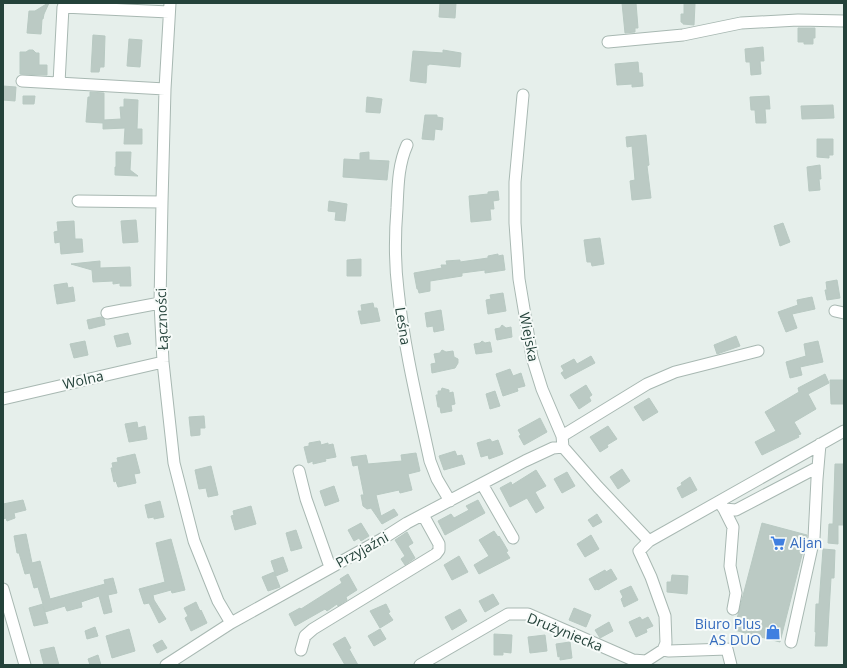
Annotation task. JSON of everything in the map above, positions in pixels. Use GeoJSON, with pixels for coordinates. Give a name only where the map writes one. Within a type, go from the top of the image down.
{"type":"FeatureCollection","features":[{"type":"Feature","properties":{"kind":"street"},"geometry":{"type":"LineString","coordinates":[[59,83],[63,7],[169,8]]}},
{"type":"Feature","properties":{"kind":"street","name":"Łączności"},"geometry":{"type":"LineString","coordinates":[[169,8],[165,89],[160,303],[163,362],[176,470],[194,541],[218,601],[231,623]]}},
{"type":"Feature","properties":{"kind":"street"},"geometry":{"type":"LineString","coordinates":[[608,42],[683,35],[741,23],[798,20],[844,21]]}},
{"type":"Feature","properties":{"kind":"street"},"geometry":{"type":"LineString","coordinates":[[22,82],[165,89]]}},
{"type":"Feature","properties":{"kind":"street","name":"Wiejska"},"geometry":{"type":"LineString","coordinates":[[523,95],[515,182],[514,223],[519,279],[532,357],[542,389],[563,441],[598,487],[649,541]]}},
{"type":"Feature","properties":{"kind":"street","name":"Leśna"},"geometry":{"type":"LineString","coordinates":[[407,145],[403,155],[398,180],[396,225],[397,289],[430,461],[450,501]]}},
{"type":"Feature","properties":{"kind":"street"},"geometry":{"type":"LineString","coordinates":[[78,201],[162,202]]}},
{"type":"Feature","properties":{"kind":"street"},"geometry":{"type":"LineString","coordinates":[[108,313],[160,303]]}},
{"type":"Feature","properties":{"kind":"street","name":"Przyjaźni"},"geometry":{"type":"LineString","coordinates":[[166,665],[231,623],[330,567],[525,460],[553,448],[647,384],[675,372],[758,351]]}},
{"type":"Feature","properties":{"kind":"street","name":"Wolna"},"geometry":{"type":"LineString","coordinates":[[3,398],[163,362]]}},
{"type":"Feature","properties":{"kind":"street"},"geometry":{"type":"LineString","coordinates":[[731,665],[727,649],[663,650],[666,643],[665,616],[651,577],[639,551],[649,541],[722,505],[820,444],[844,431]]}},
{"type":"Feature","properties":{"kind":"street"},"geometry":{"type":"LineString","coordinates":[[791,642],[814,538],[820,444]]}},
{"type":"Feature","properties":{"kind":"street"},"geometry":{"type":"LineString","coordinates":[[722,505],[736,510],[818,467]]}},
{"type":"Feature","properties":{"kind":"street"},"geometry":{"type":"LineString","coordinates":[[299,471],[308,506],[330,567]]}},
{"type":"Feature","properties":{"kind":"street"},"geometry":{"type":"LineString","coordinates":[[482,484],[513,538]]}},
{"type":"Feature","properties":{"kind":"street"},"geometry":{"type":"LineString","coordinates":[[722,505],[733,527],[730,566],[736,593],[734,609]]}},
{"type":"Feature","properties":{"kind":"street"},"geometry":{"type":"LineString","coordinates":[[301,650],[305,636],[313,628],[436,554],[439,550],[439,544],[423,515]]}},
{"type":"Feature","properties":{"kind":"street"},"geometry":{"type":"LineString","coordinates":[[3,589],[25,665]]}},
{"type":"Feature","properties":{"kind":"street","name":"Drużyniecka"},"geometry":{"type":"LineString","coordinates":[[420,665],[508,614],[528,614],[634,660],[646,661],[663,650]]}},
{"type":"Feature","properties":{"kind":"building"},"geometry":{"type":"Polygon","coordinates":[[[48,3],[42,19],[41,34],[27,33],[29,11],[35,11],[48,3]]]}},
{"type":"Feature","properties":{"kind":"building"},"geometry":{"type":"Polygon","coordinates":[[[440,3],[456,3],[455,18],[439,17],[440,3]]]}},
{"type":"Feature","properties":{"kind":"building"},"geometry":{"type":"Polygon","coordinates":[[[622,3],[636,3],[638,28],[635,28],[635,32],[625,33],[622,3]]]}},
{"type":"Feature","properties":{"kind":"building"},"geometry":{"type":"Polygon","coordinates":[[[684,3],[695,4],[694,25],[683,24],[681,22],[681,14],[684,14],[684,3]]]}},
{"type":"Feature","properties":{"kind":"building"},"geometry":{"type":"Polygon","coordinates":[[[798,28],[815,28],[815,38],[813,38],[813,44],[798,42],[798,28]]]}},
{"type":"Feature","properties":{"kind":"building"},"geometry":{"type":"Polygon","coordinates":[[[93,35],[105,36],[104,67],[100,67],[99,72],[91,72],[93,35]]]}},
{"type":"Feature","properties":{"kind":"building"},"geometry":{"type":"Polygon","coordinates":[[[129,39],[142,40],[140,67],[127,66],[129,39]]]}},
{"type":"Feature","properties":{"kind":"building"},"geometry":{"type":"Polygon","coordinates":[[[763,47],[764,61],[760,61],[761,74],[751,75],[750,62],[746,62],[745,49],[763,47]]]}},
{"type":"Feature","properties":{"kind":"building"},"geometry":{"type":"Polygon","coordinates":[[[29,50],[39,53],[39,65],[47,65],[47,75],[20,74],[20,52],[26,52],[29,50]]]}},
{"type":"Feature","properties":{"kind":"building"},"geometry":{"type":"Polygon","coordinates":[[[443,50],[461,53],[460,67],[429,64],[427,65],[426,83],[410,81],[413,51],[443,53],[443,50]]]}},
{"type":"Feature","properties":{"kind":"building"},"geometry":{"type":"Polygon","coordinates":[[[638,62],[639,73],[642,73],[643,86],[632,87],[632,84],[617,85],[615,64],[638,62]]]}},
{"type":"Feature","properties":{"kind":"building"},"geometry":{"type":"Polygon","coordinates":[[[3,86],[16,87],[15,101],[3,100],[3,86]]]}},
{"type":"Feature","properties":{"kind":"building"},"geometry":{"type":"Polygon","coordinates":[[[90,92],[104,93],[104,120],[121,119],[120,107],[124,107],[124,99],[138,100],[137,129],[142,129],[142,144],[124,144],[125,128],[103,129],[103,123],[86,122],[88,97],[90,97],[90,92]]]}},
{"type":"Feature","properties":{"kind":"building"},"geometry":{"type":"Polygon","coordinates":[[[23,96],[35,96],[34,104],[23,104],[23,96]]]}},
{"type":"Feature","properties":{"kind":"building"},"geometry":{"type":"Polygon","coordinates":[[[769,96],[770,109],[765,109],[766,123],[756,123],[755,110],[751,110],[750,97],[769,96]]]}},
{"type":"Feature","properties":{"kind":"building"},"geometry":{"type":"Polygon","coordinates":[[[367,97],[382,99],[380,113],[366,112],[367,97]]]}},
{"type":"Feature","properties":{"kind":"building"},"geometry":{"type":"Polygon","coordinates":[[[833,105],[834,118],[802,119],[801,106],[833,105]]]}},
{"type":"Feature","properties":{"kind":"building"},"geometry":{"type":"Polygon","coordinates":[[[425,115],[437,115],[437,117],[443,118],[442,130],[435,129],[434,140],[422,139],[425,115]]]}},
{"type":"Feature","properties":{"kind":"building"},"geometry":{"type":"Polygon","coordinates":[[[646,135],[649,165],[647,166],[651,198],[632,200],[630,181],[635,180],[632,146],[627,147],[626,137],[646,135]]]}},
{"type":"Feature","properties":{"kind":"building"},"geometry":{"type":"Polygon","coordinates":[[[817,139],[833,139],[833,155],[829,155],[829,158],[817,157],[817,139]]]}},
{"type":"Feature","properties":{"kind":"building"},"geometry":{"type":"Polygon","coordinates":[[[116,152],[131,152],[130,170],[138,176],[115,175],[116,152]]]}},
{"type":"Feature","properties":{"kind":"building"},"geometry":{"type":"Polygon","coordinates":[[[369,152],[369,160],[389,161],[387,180],[343,177],[344,159],[360,160],[360,153],[369,152]]]}},
{"type":"Feature","properties":{"kind":"building"},"geometry":{"type":"Polygon","coordinates":[[[820,165],[820,190],[809,191],[807,167],[820,165]]]}},
{"type":"Feature","properties":{"kind":"building"},"geometry":{"type":"Polygon","coordinates":[[[498,191],[499,200],[493,201],[494,209],[490,209],[491,220],[471,222],[469,196],[488,194],[488,192],[498,191]]]}},
{"type":"Feature","properties":{"kind":"building"},"geometry":{"type":"Polygon","coordinates":[[[329,201],[347,204],[345,221],[335,220],[336,212],[328,211],[329,201]]]}},
{"type":"Feature","properties":{"kind":"building"},"geometry":{"type":"Polygon","coordinates":[[[136,220],[138,242],[123,243],[121,221],[136,220]]]}},
{"type":"Feature","properties":{"kind":"building"},"geometry":{"type":"Polygon","coordinates":[[[74,221],[75,239],[82,239],[83,252],[61,254],[60,242],[55,243],[54,232],[58,231],[57,222],[74,221]]]}},
{"type":"Feature","properties":{"kind":"building"},"geometry":{"type":"Polygon","coordinates":[[[783,223],[790,242],[780,246],[774,226],[783,223]]]}},
{"type":"Feature","properties":{"kind":"building"},"geometry":{"type":"Polygon","coordinates":[[[600,238],[604,264],[592,266],[591,262],[587,262],[584,240],[600,238]]]}},
{"type":"Feature","properties":{"kind":"building"},"geometry":{"type":"Polygon","coordinates":[[[498,254],[498,256],[503,255],[505,270],[485,273],[485,270],[462,273],[462,276],[430,281],[430,291],[419,293],[417,289],[414,273],[442,268],[441,265],[447,265],[446,261],[460,260],[460,262],[488,258],[488,256],[498,254]]]}},
{"type":"Feature","properties":{"kind":"building"},"geometry":{"type":"Polygon","coordinates":[[[361,259],[361,276],[347,276],[347,260],[361,259]]]}},
{"type":"Feature","properties":{"kind":"building"},"geometry":{"type":"Polygon","coordinates":[[[100,261],[100,268],[130,267],[131,286],[120,286],[120,283],[113,284],[113,281],[93,282],[92,270],[71,264],[100,261]]]}},
{"type":"Feature","properties":{"kind":"building"},"geometry":{"type":"Polygon","coordinates":[[[837,280],[840,298],[827,300],[825,290],[827,290],[826,282],[837,280]]]}},
{"type":"Feature","properties":{"kind":"building"},"geometry":{"type":"Polygon","coordinates":[[[67,283],[68,288],[73,287],[75,301],[57,304],[54,285],[67,283]]]}},
{"type":"Feature","properties":{"kind":"building"},"geometry":{"type":"Polygon","coordinates":[[[503,293],[506,311],[488,314],[486,300],[491,299],[490,295],[503,293]]]}},
{"type":"Feature","properties":{"kind":"building"},"geometry":{"type":"Polygon","coordinates":[[[812,297],[815,309],[792,314],[797,328],[786,332],[778,312],[798,305],[797,300],[812,297]]]}},
{"type":"Feature","properties":{"kind":"building"},"geometry":{"type":"Polygon","coordinates":[[[373,303],[374,308],[377,308],[380,321],[361,324],[358,311],[362,311],[361,305],[373,303]]]}},
{"type":"Feature","properties":{"kind":"building"},"geometry":{"type":"Polygon","coordinates":[[[441,310],[444,330],[434,332],[433,326],[427,327],[425,313],[441,310]]]}},
{"type":"Feature","properties":{"kind":"building"},"geometry":{"type":"Polygon","coordinates":[[[101,317],[104,319],[105,325],[89,329],[87,320],[101,317]]]}},
{"type":"Feature","properties":{"kind":"building"},"geometry":{"type":"Polygon","coordinates":[[[502,325],[506,328],[511,327],[512,337],[497,340],[495,329],[500,328],[502,325]]]}},
{"type":"Feature","properties":{"kind":"building"},"geometry":{"type":"Polygon","coordinates":[[[128,333],[131,344],[117,347],[114,336],[128,333]]]}},
{"type":"Feature","properties":{"kind":"building"},"geometry":{"type":"Polygon","coordinates":[[[736,336],[740,346],[717,354],[714,345],[736,336]]]}},
{"type":"Feature","properties":{"kind":"building"},"geometry":{"type":"Polygon","coordinates":[[[85,341],[88,355],[74,358],[70,344],[85,341]]]}},
{"type":"Feature","properties":{"kind":"building"},"geometry":{"type":"Polygon","coordinates":[[[482,341],[485,343],[490,342],[492,352],[476,354],[474,344],[482,341]]]}},
{"type":"Feature","properties":{"kind":"building"},"geometry":{"type":"Polygon","coordinates":[[[818,341],[823,362],[800,367],[802,375],[790,378],[786,362],[806,356],[804,344],[818,341]]]}},
{"type":"Feature","properties":{"kind":"building"},"geometry":{"type":"Polygon","coordinates":[[[442,350],[446,352],[453,351],[454,357],[458,359],[458,363],[455,368],[432,373],[431,364],[436,363],[434,354],[440,353],[442,350]]]}},
{"type":"Feature","properties":{"kind":"building"},"geometry":{"type":"Polygon","coordinates":[[[591,356],[595,363],[565,379],[561,373],[564,371],[561,366],[574,359],[577,364],[591,356]]]}},
{"type":"Feature","properties":{"kind":"building"},"geometry":{"type":"Polygon","coordinates":[[[510,369],[513,376],[521,373],[525,386],[517,388],[518,391],[503,396],[496,374],[510,369]]]}},
{"type":"Feature","properties":{"kind":"building"},"geometry":{"type":"Polygon","coordinates":[[[825,374],[829,383],[808,394],[816,409],[794,422],[801,434],[798,435],[799,437],[762,455],[755,442],[776,431],[765,412],[799,392],[798,388],[825,374]]]}},
{"type":"Feature","properties":{"kind":"building"},"geometry":{"type":"Polygon","coordinates":[[[830,380],[844,380],[844,404],[831,404],[830,380]]]}},
{"type":"Feature","properties":{"kind":"building"},"geometry":{"type":"Polygon","coordinates":[[[586,385],[592,395],[589,397],[591,401],[579,409],[570,395],[586,385]]]}},
{"type":"Feature","properties":{"kind":"building"},"geometry":{"type":"Polygon","coordinates":[[[442,388],[449,390],[449,393],[453,392],[455,404],[451,405],[452,411],[441,413],[440,407],[438,407],[436,395],[438,395],[438,391],[441,391],[442,388]]]}},
{"type":"Feature","properties":{"kind":"building"},"geometry":{"type":"Polygon","coordinates":[[[495,391],[500,406],[490,409],[486,394],[495,391]]]}},
{"type":"Feature","properties":{"kind":"building"},"geometry":{"type":"Polygon","coordinates":[[[649,398],[658,412],[643,421],[634,407],[649,398]]]}},
{"type":"Feature","properties":{"kind":"building"},"geometry":{"type":"Polygon","coordinates":[[[204,416],[205,428],[200,428],[200,435],[191,436],[189,417],[204,416]]]}},
{"type":"Feature","properties":{"kind":"building"},"geometry":{"type":"Polygon","coordinates":[[[540,418],[547,432],[524,445],[519,436],[521,435],[518,430],[540,418]]]}},
{"type":"Feature","properties":{"kind":"building"},"geometry":{"type":"Polygon","coordinates":[[[137,422],[138,428],[145,426],[147,439],[129,442],[125,424],[137,422]]]}},
{"type":"Feature","properties":{"kind":"building"},"geometry":{"type":"Polygon","coordinates":[[[608,426],[617,439],[607,445],[608,447],[600,452],[590,437],[608,426]]]}},
{"type":"Feature","properties":{"kind":"building"},"geometry":{"type":"Polygon","coordinates":[[[490,439],[492,442],[498,440],[503,454],[489,459],[488,455],[481,457],[477,443],[490,439]]]}},
{"type":"Feature","properties":{"kind":"building"},"geometry":{"type":"Polygon","coordinates":[[[320,441],[321,445],[328,443],[328,445],[333,444],[336,457],[325,459],[326,461],[313,464],[313,461],[308,463],[304,447],[309,446],[309,443],[320,441]]]}},
{"type":"Feature","properties":{"kind":"building"},"geometry":{"type":"Polygon","coordinates":[[[455,451],[457,456],[462,455],[465,464],[444,470],[439,456],[455,451]]]}},
{"type":"Feature","properties":{"kind":"building"},"geometry":{"type":"Polygon","coordinates":[[[416,453],[420,471],[408,474],[412,490],[400,493],[399,490],[376,495],[381,516],[394,509],[398,515],[382,524],[371,508],[367,509],[363,506],[361,495],[364,495],[358,465],[353,466],[351,457],[366,455],[368,464],[402,461],[401,455],[416,453]]]}},
{"type":"Feature","properties":{"kind":"building"},"geometry":{"type":"Polygon","coordinates":[[[135,454],[140,473],[134,474],[136,483],[118,487],[116,481],[114,482],[111,468],[113,468],[112,463],[118,462],[117,458],[135,454]]]}},
{"type":"Feature","properties":{"kind":"building"},"geometry":{"type":"Polygon","coordinates":[[[835,464],[844,464],[843,525],[838,525],[838,544],[828,543],[829,524],[833,524],[835,464]]]}},
{"type":"Feature","properties":{"kind":"building"},"geometry":{"type":"Polygon","coordinates":[[[211,466],[218,495],[208,497],[206,488],[199,489],[195,470],[211,466]]]}},
{"type":"Feature","properties":{"kind":"building"},"geometry":{"type":"Polygon","coordinates":[[[622,469],[630,481],[618,489],[610,477],[622,469]]]}},
{"type":"Feature","properties":{"kind":"building"},"geometry":{"type":"Polygon","coordinates":[[[536,470],[546,486],[535,492],[544,508],[536,513],[527,498],[510,507],[500,488],[511,482],[512,485],[536,470]]]}},
{"type":"Feature","properties":{"kind":"building"},"geometry":{"type":"Polygon","coordinates":[[[567,472],[575,486],[562,493],[554,479],[567,472]]]}},
{"type":"Feature","properties":{"kind":"building"},"geometry":{"type":"Polygon","coordinates":[[[690,477],[697,490],[682,498],[677,488],[682,485],[681,483],[690,477]]]}},
{"type":"Feature","properties":{"kind":"building"},"geometry":{"type":"Polygon","coordinates":[[[334,486],[339,501],[325,506],[320,491],[334,486]]]}},
{"type":"Feature","properties":{"kind":"building"},"geometry":{"type":"Polygon","coordinates":[[[23,500],[26,510],[14,513],[15,518],[7,521],[6,518],[3,519],[3,504],[23,500]]]}},
{"type":"Feature","properties":{"kind":"building"},"geometry":{"type":"Polygon","coordinates":[[[478,500],[485,513],[445,535],[438,521],[451,514],[454,518],[469,510],[466,506],[478,500]]]}},
{"type":"Feature","properties":{"kind":"building"},"geometry":{"type":"Polygon","coordinates":[[[160,501],[164,517],[154,519],[154,517],[148,518],[145,505],[160,501]]]}},
{"type":"Feature","properties":{"kind":"building"},"geometry":{"type":"Polygon","coordinates":[[[251,506],[256,524],[235,530],[231,516],[234,515],[233,511],[251,506]]]}},
{"type":"Feature","properties":{"kind":"building"},"geometry":{"type":"Polygon","coordinates":[[[597,514],[602,522],[593,527],[588,520],[597,514]]]}},
{"type":"Feature","properties":{"kind":"building"},"geometry":{"type":"Polygon","coordinates":[[[361,523],[369,536],[361,541],[359,538],[354,541],[348,530],[361,523]]]}},
{"type":"Feature","properties":{"kind":"building"},"geometry":{"type":"Polygon","coordinates":[[[762,523],[807,535],[780,642],[734,630],[762,523]]]}},
{"type":"Feature","properties":{"kind":"building"},"geometry":{"type":"Polygon","coordinates":[[[296,530],[302,548],[291,551],[286,533],[296,530]]]}},
{"type":"Feature","properties":{"kind":"building"},"geometry":{"type":"Polygon","coordinates":[[[494,531],[504,544],[508,551],[506,552],[510,558],[479,574],[474,565],[489,556],[479,540],[494,531]]]}},
{"type":"Feature","properties":{"kind":"building"},"geometry":{"type":"Polygon","coordinates":[[[407,532],[413,543],[408,546],[415,558],[405,565],[401,559],[405,556],[395,540],[407,532]]]}},
{"type":"Feature","properties":{"kind":"building"},"geometry":{"type":"Polygon","coordinates":[[[26,534],[32,563],[40,561],[50,599],[105,584],[104,580],[113,578],[117,593],[108,595],[112,612],[104,614],[99,596],[81,602],[82,607],[67,611],[65,606],[45,612],[43,606],[48,623],[34,626],[29,608],[43,604],[38,587],[34,588],[30,573],[25,574],[19,553],[17,553],[14,536],[26,534]]]}},
{"type":"Feature","properties":{"kind":"building"},"geometry":{"type":"Polygon","coordinates":[[[591,535],[599,549],[585,557],[577,544],[591,535]]]}},
{"type":"Feature","properties":{"kind":"building"},"geometry":{"type":"Polygon","coordinates":[[[171,539],[185,590],[172,593],[171,590],[153,595],[154,600],[166,619],[159,623],[149,603],[144,604],[139,589],[165,582],[156,543],[171,539]]]}},
{"type":"Feature","properties":{"kind":"building"},"geometry":{"type":"Polygon","coordinates":[[[823,549],[835,550],[834,578],[831,578],[827,646],[815,646],[816,604],[819,604],[823,549]]]}},
{"type":"Feature","properties":{"kind":"building"},"geometry":{"type":"Polygon","coordinates":[[[459,556],[468,572],[452,580],[444,565],[459,556]]]}},
{"type":"Feature","properties":{"kind":"building"},"geometry":{"type":"Polygon","coordinates":[[[283,557],[288,571],[276,576],[271,561],[283,557]]]}},
{"type":"Feature","properties":{"kind":"building"},"geometry":{"type":"Polygon","coordinates":[[[611,569],[617,579],[598,590],[595,590],[589,579],[605,570],[606,572],[611,569]]]}},
{"type":"Feature","properties":{"kind":"building"},"geometry":{"type":"Polygon","coordinates":[[[274,572],[280,587],[268,591],[262,577],[274,572]]]}},
{"type":"Feature","properties":{"kind":"building"},"geometry":{"type":"Polygon","coordinates":[[[348,574],[357,590],[346,597],[347,600],[338,606],[337,604],[327,611],[325,609],[295,626],[289,614],[300,608],[301,609],[342,583],[340,579],[348,574]]]}},
{"type":"Feature","properties":{"kind":"building"},"geometry":{"type":"Polygon","coordinates":[[[672,575],[688,576],[687,594],[667,592],[667,582],[671,582],[672,575]]]}},
{"type":"Feature","properties":{"kind":"building"},"geometry":{"type":"Polygon","coordinates":[[[631,586],[638,600],[624,607],[621,599],[623,597],[620,591],[631,586]]]}},
{"type":"Feature","properties":{"kind":"building"},"geometry":{"type":"Polygon","coordinates":[[[493,594],[499,604],[485,612],[479,601],[493,594]]]}},
{"type":"Feature","properties":{"kind":"building"},"geometry":{"type":"Polygon","coordinates":[[[196,602],[207,623],[191,631],[185,618],[188,616],[184,608],[196,602]]]}},
{"type":"Feature","properties":{"kind":"building"},"geometry":{"type":"Polygon","coordinates":[[[386,604],[390,612],[388,613],[393,620],[380,628],[370,611],[386,604]]]}},
{"type":"Feature","properties":{"kind":"building"},"geometry":{"type":"Polygon","coordinates":[[[574,608],[591,615],[586,627],[569,620],[574,608]]]}},
{"type":"Feature","properties":{"kind":"building"},"geometry":{"type":"Polygon","coordinates":[[[460,609],[467,621],[452,630],[445,617],[460,609]]]}},
{"type":"Feature","properties":{"kind":"building"},"geometry":{"type":"Polygon","coordinates":[[[640,617],[642,620],[648,617],[653,626],[646,629],[647,632],[636,637],[629,622],[640,617]]]}},
{"type":"Feature","properties":{"kind":"building"},"geometry":{"type":"Polygon","coordinates":[[[609,622],[613,631],[600,638],[595,630],[609,622]]]}},
{"type":"Feature","properties":{"kind":"building"},"geometry":{"type":"Polygon","coordinates":[[[95,627],[98,636],[87,639],[85,631],[95,627]]]}},
{"type":"Feature","properties":{"kind":"building"},"geometry":{"type":"Polygon","coordinates":[[[129,629],[135,651],[112,658],[106,636],[129,629]]]}},
{"type":"Feature","properties":{"kind":"building"},"geometry":{"type":"Polygon","coordinates":[[[380,629],[386,639],[374,646],[368,636],[380,629]]]}},
{"type":"Feature","properties":{"kind":"building"},"geometry":{"type":"Polygon","coordinates":[[[494,634],[512,635],[511,653],[503,652],[503,655],[494,655],[494,634]]]}},
{"type":"Feature","properties":{"kind":"building"},"geometry":{"type":"Polygon","coordinates":[[[545,635],[547,651],[530,653],[528,637],[545,635]]]}},
{"type":"Feature","properties":{"kind":"building"},"geometry":{"type":"Polygon","coordinates":[[[345,637],[351,648],[349,649],[358,665],[345,665],[333,644],[345,637]]]}},
{"type":"Feature","properties":{"kind":"building"},"geometry":{"type":"Polygon","coordinates":[[[162,640],[167,648],[157,653],[153,645],[162,640]]]}},
{"type":"Feature","properties":{"kind":"building"},"geometry":{"type":"Polygon","coordinates":[[[570,642],[572,658],[560,660],[560,656],[558,657],[556,644],[570,642]]]}},
{"type":"Feature","properties":{"kind":"building"},"geometry":{"type":"Polygon","coordinates":[[[54,647],[59,665],[44,665],[40,650],[54,647]]]}},
{"type":"Feature","properties":{"kind":"building"},"geometry":{"type":"Polygon","coordinates":[[[98,655],[101,665],[90,665],[88,659],[98,655]]]}},
{"type":"Feature","properties":{"kind":"place","name":"Aljan"},"geometry":{"type":"Point","coordinates":[778,543]}},
{"type":"Feature","properties":{"kind":"place","name":"Biuro Plus AS DUO"},"geometry":{"type":"Point","coordinates":[773,632]}}]}
